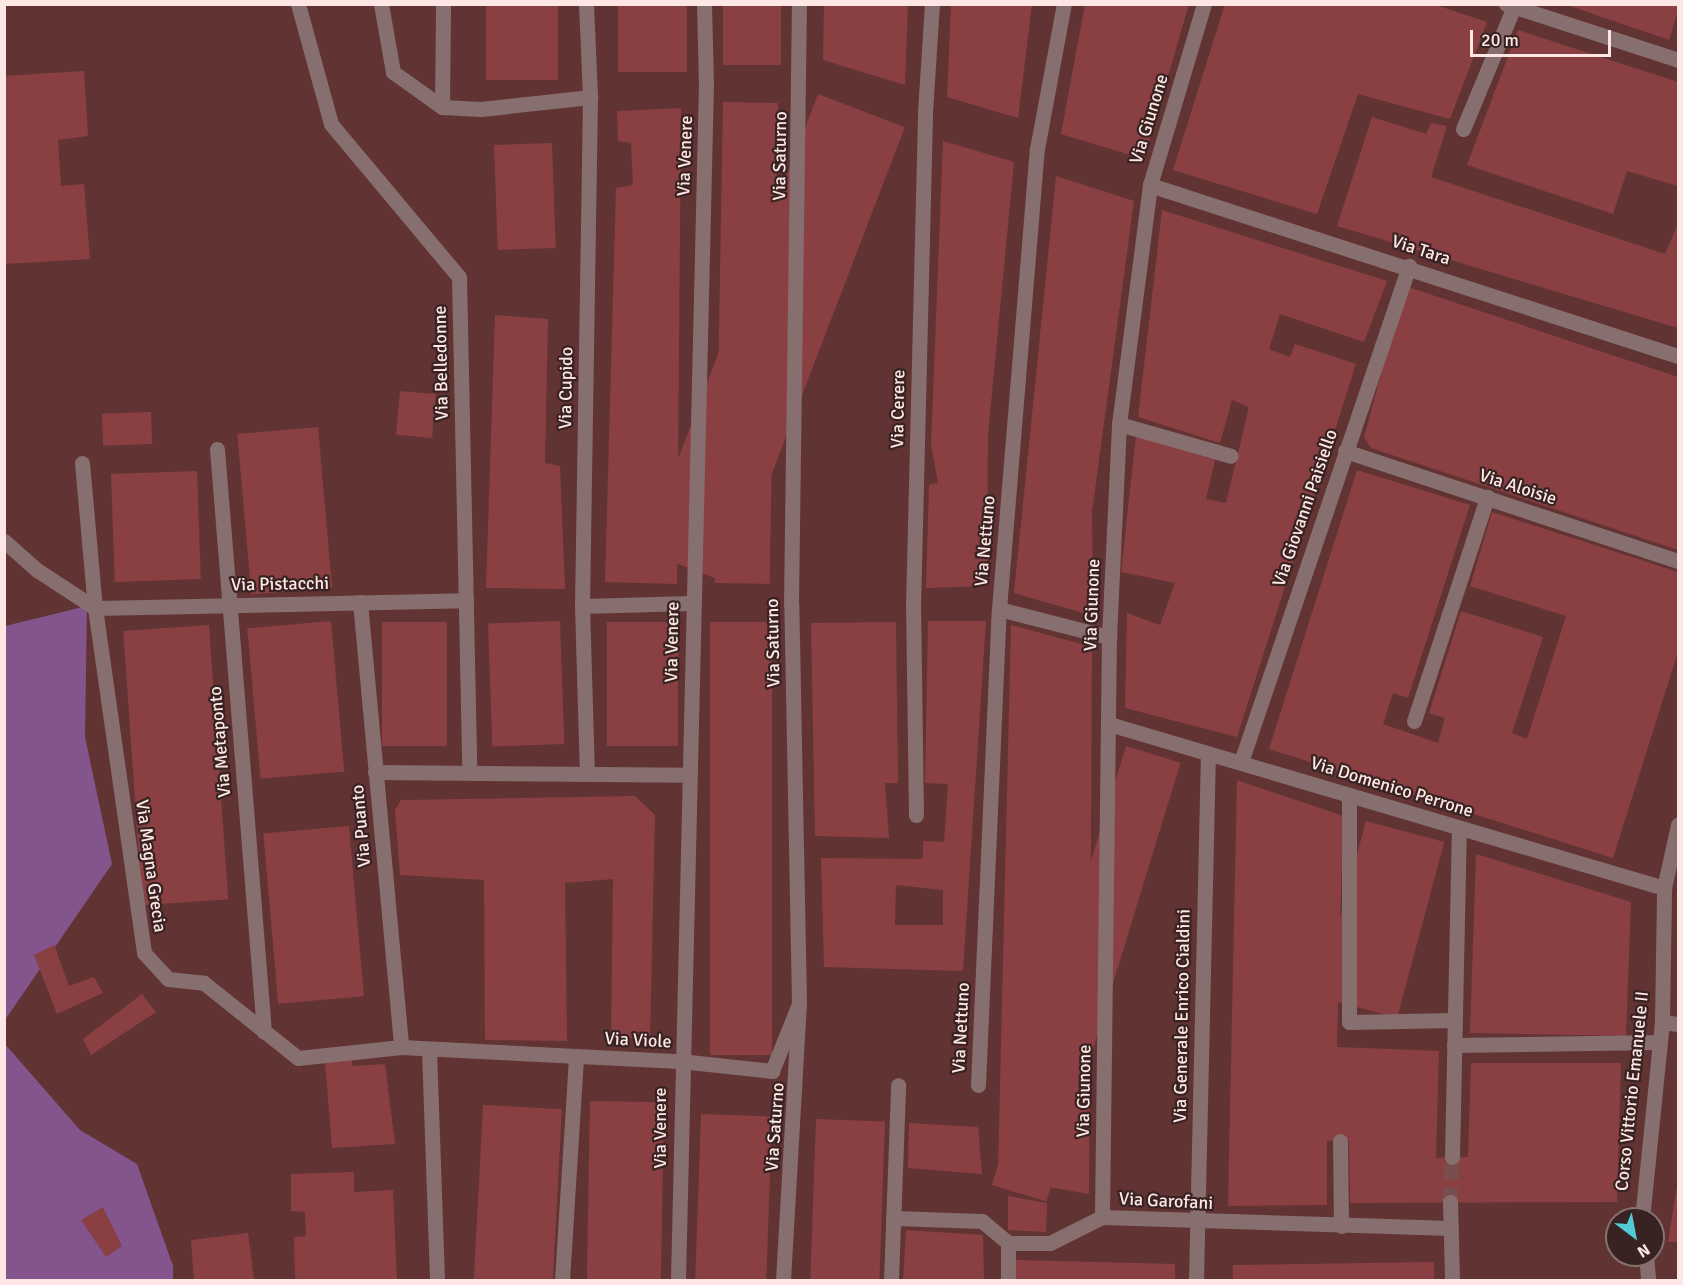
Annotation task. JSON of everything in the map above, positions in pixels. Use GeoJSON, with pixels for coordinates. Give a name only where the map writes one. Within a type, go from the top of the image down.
{"type":"FeatureCollection","features":[{"type":"Feature","properties":{"kind":"street","name":"Via Belledonne"},"geometry":{"type":"LineString","coordinates":[[298,4],[331,124],[459,277],[469,771]]}},
{"type":"Feature","properties":{"kind":"street"},"geometry":{"type":"LineString","coordinates":[[381,4],[393,72],[442,107],[482,109],[590,97]]}},
{"type":"Feature","properties":{"kind":"street"},"geometry":{"type":"LineString","coordinates":[[442,107],[443,4]]}},
{"type":"Feature","properties":{"kind":"street","name":"Via Cupido"},"geometry":{"type":"LineString","coordinates":[[586,4],[590,97],[582,606],[588,772]]}},
{"type":"Feature","properties":{"kind":"street","name":"Via Venere"},"geometry":{"type":"LineString","coordinates":[[678,1281],[680,1061],[706,86],[704,4]]}},
{"type":"Feature","properties":{"kind":"street","name":"Via Saturno"},"geometry":{"type":"LineString","coordinates":[[783,1281],[799,1003],[791,604],[799,4]]}},
{"type":"Feature","properties":{"kind":"street","name":"Via Cerere"},"geometry":{"type":"LineString","coordinates":[[916,815],[913,607],[925,112],[933,4]]}},
{"type":"Feature","properties":{"kind":"street","name":"Via Nettuno"},"geometry":{"type":"LineString","coordinates":[[978,1085],[999,609],[1037,149],[1064,4]]}},
{"type":"Feature","properties":{"kind":"street","name":"Via Giunone"},"geometry":{"type":"LineString","coordinates":[[1102,1217],[1109,637],[1119,424],[1150,185],[1204,4]]}},
{"type":"Feature","properties":{"kind":"street"},"geometry":{"type":"LineString","coordinates":[[1463,129],[1512,5],[1678,60]]}},
{"type":"Feature","properties":{"kind":"street","name":"Via Tara"},"geometry":{"type":"LineString","coordinates":[[1150,185],[1678,356]]}},
{"type":"Feature","properties":{"kind":"street","name":"Via Giovanni Paisiello"},"geometry":{"type":"LineString","coordinates":[[1241,762],[1409,267]]}},
{"type":"Feature","properties":{"kind":"street"},"geometry":{"type":"LineString","coordinates":[[1119,424],[1231,456]]}},
{"type":"Feature","properties":{"kind":"street","name":"Via Metaponto"},"geometry":{"type":"LineString","coordinates":[[217,449],[264,1032]]}},
{"type":"Feature","properties":{"kind":"street","name":"Via Aloisie"},"geometry":{"type":"LineString","coordinates":[[1345,451],[1678,561]]}},
{"type":"Feature","properties":{"kind":"street","name":"Via Magna Grecia"},"geometry":{"type":"LineString","coordinates":[[82,463],[95,608],[144,953],[168,979],[204,983],[298,1058],[401,1047],[429,1050]]}},
{"type":"Feature","properties":{"kind":"street"},"geometry":{"type":"LineString","coordinates":[[1414,722],[1487,497]]}},
{"type":"Feature","properties":{"kind":"street"},"geometry":{"type":"LineString","coordinates":[[4,541],[95,608]]}},
{"type":"Feature","properties":{"kind":"street","name":"Via Pistacchi"},"geometry":{"type":"LineString","coordinates":[[95,608],[466,600]]}},
{"type":"Feature","properties":{"kind":"street","name":"Via Puanto"},"geometry":{"type":"LineString","coordinates":[[360,602],[401,1047]]}},
{"type":"Feature","properties":{"kind":"street"},"geometry":{"type":"LineString","coordinates":[[582,606],[692,603]]}},
{"type":"Feature","properties":{"kind":"street"},"geometry":{"type":"LineString","coordinates":[[999,609],[1109,637]]}},
{"type":"Feature","properties":{"kind":"street","name":"Via Domenico Perrone"},"geometry":{"type":"LineString","coordinates":[[1109,724],[1664,888]]}},
{"type":"Feature","properties":{"kind":"street","name":"Via Generale Enrico Cialdini"},"geometry":{"type":"LineString","coordinates":[[1196,1281],[1208,753]]}},
{"type":"Feature","properties":{"kind":"street"},"geometry":{"type":"LineString","coordinates":[[375,772],[588,772],[689,775]]}},
{"type":"Feature","properties":{"kind":"street"},"geometry":{"type":"LineString","coordinates":[[1349,795],[1349,1022],[1455,1020]]}},
{"type":"Feature","properties":{"kind":"street","name":"Corso Vittorio Emanuele II"},"geometry":{"type":"LineString","coordinates":[[1643,1207],[1662,1022],[1664,888],[1678,825]]}},
{"type":"Feature","properties":{"kind":"street"},"geometry":{"type":"LineString","coordinates":[[1452,1157],[1459,828]]}},
{"type":"Feature","properties":{"kind":"street","name":"Via Viole"},"geometry":{"type":"LineString","coordinates":[[429,1050],[680,1061],[772,1071],[799,1003]]}},
{"type":"Feature","properties":{"kind":"street"},"geometry":{"type":"LineString","coordinates":[[1662,1022],[1678,1024]]}},
{"type":"Feature","properties":{"kind":"street"},"geometry":{"type":"LineString","coordinates":[[1454,1045],[1660,1042]]}},
{"type":"Feature","properties":{"kind":"street"},"geometry":{"type":"LineString","coordinates":[[429,1050],[437,1281]]}},
{"type":"Feature","properties":{"kind":"street"},"geometry":{"type":"LineString","coordinates":[[562,1281],[576,1056]]}},
{"type":"Feature","properties":{"kind":"street"},"geometry":{"type":"LineString","coordinates":[[891,1281],[898,1086]]}},
{"type":"Feature","properties":{"kind":"street"},"geometry":{"type":"LineString","coordinates":[[1340,1141],[1341,1226]]}},
{"type":"Feature","properties":{"kind":"street"},"geometry":{"type":"LineString","coordinates":[[1450,1202],[1452,1281]]}},
{"type":"Feature","properties":{"kind":"street","name":"Via Garofani"},"geometry":{"type":"LineString","coordinates":[[1008,1243],[1050,1244],[1102,1217],[1197,1223],[1451,1228]]}},
{"type":"Feature","properties":{"kind":"street"},"geometry":{"type":"LineString","coordinates":[[893,1218],[982,1221],[1008,1243],[1008,1281]]}},
{"type":"Feature","properties":{"kind":"shaded area"},"geometry":{"type":"Polygon","coordinates":[[[87,606],[85,737],[112,864],[5,1020],[5,626],[87,606]]]}},
{"type":"Feature","properties":{"kind":"shaded area"},"geometry":{"type":"Polygon","coordinates":[[[4,1043],[80,1130],[137,1164],[173,1266],[173,1280],[5,1280],[4,1043]]]}},
{"type":"Feature","properties":{"kind":"building"},"geometry":{"type":"Polygon","coordinates":[[[486,4],[558,4],[558,80],[486,80],[486,4]]]}},
{"type":"Feature","properties":{"kind":"building"},"geometry":{"type":"Polygon","coordinates":[[[618,4],[687,4],[687,72],[618,72],[618,4]]]}},
{"type":"Feature","properties":{"kind":"building"},"geometry":{"type":"Polygon","coordinates":[[[723,4],[781,4],[781,65],[723,65],[723,4]]]}},
{"type":"Feature","properties":{"kind":"building"},"geometry":{"type":"Polygon","coordinates":[[[824,4],[908,4],[905,85],[823,60],[824,4]]]}},
{"type":"Feature","properties":{"kind":"building"},"geometry":{"type":"Polygon","coordinates":[[[951,4],[1032,4],[1018,118],[947,97],[951,4]]]}},
{"type":"Feature","properties":{"kind":"building"},"geometry":{"type":"Polygon","coordinates":[[[1085,4],[1189,4],[1144,159],[1061,134],[1085,4]]]}},
{"type":"Feature","properties":{"kind":"building"},"geometry":{"type":"Polygon","coordinates":[[[1225,4],[1433,4],[1487,22],[1450,119],[1358,94],[1317,214],[1173,170],[1225,4]]]}},
{"type":"Feature","properties":{"kind":"building"},"geometry":{"type":"Polygon","coordinates":[[[1564,4],[1678,4],[1678,11],[1669,40],[1564,4]]]}},
{"type":"Feature","properties":{"kind":"building"},"geometry":{"type":"Polygon","coordinates":[[[1518,30],[1678,82],[1678,186],[1627,171],[1613,214],[1467,165],[1518,30]]]}},
{"type":"Feature","properties":{"kind":"building"},"geometry":{"type":"Polygon","coordinates":[[[84,71],[88,136],[58,140],[61,186],[84,184],[90,259],[4,264],[4,76],[84,71]]]}},
{"type":"Feature","properties":{"kind":"building"},"geometry":{"type":"Polygon","coordinates":[[[818,94],[905,127],[730,584],[643,551],[818,94]]]}},
{"type":"Feature","properties":{"kind":"building"},"geometry":{"type":"Polygon","coordinates":[[[723,102],[778,103],[770,584],[715,583],[723,102]]]}},
{"type":"Feature","properties":{"kind":"building"},"geometry":{"type":"Polygon","coordinates":[[[681,108],[677,584],[605,582],[616,188],[633,185],[631,143],[618,141],[617,111],[681,108]]]}},
{"type":"Feature","properties":{"kind":"building"},"geometry":{"type":"Polygon","coordinates":[[[1372,117],[1426,134],[1431,123],[1447,126],[1431,177],[1665,254],[1678,224],[1678,328],[1337,226],[1372,117]]]}},
{"type":"Feature","properties":{"kind":"building"},"geometry":{"type":"Polygon","coordinates":[[[943,141],[1014,162],[988,435],[987,586],[926,588],[929,485],[938,483],[931,445],[943,141]]]}},
{"type":"Feature","properties":{"kind":"building"},"geometry":{"type":"Polygon","coordinates":[[[552,143],[556,248],[498,250],[494,145],[552,143]]]}},
{"type":"Feature","properties":{"kind":"building"},"geometry":{"type":"Polygon","coordinates":[[[1056,176],[1134,201],[1092,512],[1093,616],[1014,593],[1056,176]]]}},
{"type":"Feature","properties":{"kind":"building"},"geometry":{"type":"Polygon","coordinates":[[[1162,210],[1387,281],[1364,342],[1280,314],[1269,349],[1290,357],[1295,344],[1356,364],[1237,737],[1125,708],[1127,613],[1160,625],[1175,583],[1121,572],[1136,435],[1215,460],[1206,499],[1226,503],[1249,407],[1232,400],[1220,443],[1138,417],[1162,210]]]}},
{"type":"Feature","properties":{"kind":"building"},"geometry":{"type":"Polygon","coordinates":[[[1405,286],[1678,377],[1678,550],[1371,448],[1364,437],[1405,286]]]}},
{"type":"Feature","properties":{"kind":"building"},"geometry":{"type":"Polygon","coordinates":[[[495,315],[548,319],[545,463],[560,466],[565,589],[486,588],[495,315]]]}},
{"type":"Feature","properties":{"kind":"building"},"geometry":{"type":"Polygon","coordinates":[[[400,391],[436,394],[432,438],[396,435],[400,391]]]}},
{"type":"Feature","properties":{"kind":"building"},"geometry":{"type":"Polygon","coordinates":[[[151,412],[152,444],[103,446],[102,414],[151,412]]]}},
{"type":"Feature","properties":{"kind":"building"},"geometry":{"type":"Polygon","coordinates":[[[318,427],[332,587],[251,594],[237,434],[318,427]]]}},
{"type":"Feature","properties":{"kind":"building"},"geometry":{"type":"Polygon","coordinates":[[[1357,470],[1470,505],[1408,698],[1393,693],[1383,724],[1438,743],[1445,718],[1429,713],[1461,611],[1543,637],[1512,733],[1527,739],[1566,616],[1470,586],[1492,512],[1678,572],[1678,652],[1613,858],[1269,749],[1357,470]]]}},
{"type":"Feature","properties":{"kind":"building"},"geometry":{"type":"Polygon","coordinates":[[[197,471],[201,579],[115,582],[111,474],[197,471]]]}},
{"type":"Feature","properties":{"kind":"building"},"geometry":{"type":"Polygon","coordinates":[[[331,621],[344,771],[260,779],[247,628],[331,621]]]}},
{"type":"Feature","properties":{"kind":"building"},"geometry":{"type":"Polygon","coordinates":[[[560,621],[564,744],[492,746],[488,624],[560,621]]]}},
{"type":"Feature","properties":{"kind":"building"},"geometry":{"type":"Polygon","coordinates":[[[928,621],[986,621],[963,971],[824,967],[821,858],[923,859],[923,841],[944,842],[948,784],[925,783],[928,621]],[[896,885],[895,925],[943,925],[943,890],[896,885]]]}},
{"type":"Feature","properties":{"kind":"building"},"geometry":{"type":"Polygon","coordinates":[[[382,622],[447,622],[447,746],[382,746],[382,622]]]}},
{"type":"Feature","properties":{"kind":"building"},"geometry":{"type":"Polygon","coordinates":[[[607,622],[678,622],[678,746],[607,746],[607,622]]]}},
{"type":"Feature","properties":{"kind":"building"},"geometry":{"type":"Polygon","coordinates":[[[710,622],[772,622],[772,1055],[710,1055],[710,622]]]}},
{"type":"Feature","properties":{"kind":"building"},"geometry":{"type":"Polygon","coordinates":[[[896,622],[898,783],[885,783],[889,838],[815,836],[811,623],[896,622]]]}},
{"type":"Feature","properties":{"kind":"building"},"geometry":{"type":"Polygon","coordinates":[[[209,625],[228,899],[142,905],[123,631],[209,625]]]}},
{"type":"Feature","properties":{"kind":"building"},"geometry":{"type":"Polygon","coordinates":[[[1011,625],[1092,647],[1089,1194],[1003,1179],[998,1172],[1011,625]]]}},
{"type":"Feature","properties":{"kind":"building"},"geometry":{"type":"Polygon","coordinates":[[[1126,746],[1181,763],[1046,1202],[992,1185],[1126,746]]]}},
{"type":"Feature","properties":{"kind":"building"},"geometry":{"type":"Polygon","coordinates":[[[1237,780],[1343,816],[1337,1047],[1439,1051],[1436,1158],[1468,1157],[1471,1063],[1621,1063],[1617,1202],[1350,1203],[1349,1140],[1327,1141],[1327,1205],[1228,1206],[1237,780]]]}},
{"type":"Feature","properties":{"kind":"building"},"geometry":{"type":"Polygon","coordinates":[[[635,796],[655,815],[650,1039],[611,1037],[613,879],[565,883],[567,1041],[485,1040],[484,880],[400,875],[395,810],[401,800],[635,796]]]}},
{"type":"Feature","properties":{"kind":"building"},"geometry":{"type":"Polygon","coordinates":[[[1366,821],[1444,842],[1397,1018],[1319,997],[1366,821]]]}},
{"type":"Feature","properties":{"kind":"building"},"geometry":{"type":"Polygon","coordinates":[[[349,826],[364,996],[278,1004],[263,833],[349,826]]]}},
{"type":"Feature","properties":{"kind":"building"},"geometry":{"type":"Polygon","coordinates":[[[1476,854],[1631,902],[1626,1036],[1470,1033],[1476,854]]]}},
{"type":"Feature","properties":{"kind":"building"},"geometry":{"type":"Polygon","coordinates":[[[54,945],[69,986],[94,977],[103,993],[57,1014],[34,955],[54,945]]]}},
{"type":"Feature","properties":{"kind":"building"},"geometry":{"type":"Polygon","coordinates":[[[142,994],[156,1012],[91,1055],[83,1039],[142,994]]]}},
{"type":"Feature","properties":{"kind":"building"},"geometry":{"type":"Polygon","coordinates":[[[352,1060],[352,1066],[385,1064],[395,1144],[332,1148],[325,1061],[352,1060]]]}},
{"type":"Feature","properties":{"kind":"building"},"geometry":{"type":"Polygon","coordinates":[[[590,1101],[664,1102],[661,1280],[587,1280],[590,1101]]]}},
{"type":"Feature","properties":{"kind":"building"},"geometry":{"type":"Polygon","coordinates":[[[483,1105],[562,1109],[553,1280],[474,1280],[483,1105]]]}},
{"type":"Feature","properties":{"kind":"building"},"geometry":{"type":"Polygon","coordinates":[[[701,1114],[772,1116],[766,1280],[695,1280],[701,1114]]]}},
{"type":"Feature","properties":{"kind":"building"},"geometry":{"type":"Polygon","coordinates":[[[816,1119],[885,1121],[879,1280],[810,1280],[816,1119]]]}},
{"type":"Feature","properties":{"kind":"building"},"geometry":{"type":"Polygon","coordinates":[[[909,1123],[978,1127],[982,1174],[908,1168],[909,1123]]]}},
{"type":"Feature","properties":{"kind":"building"},"geometry":{"type":"Polygon","coordinates":[[[354,1172],[354,1192],[393,1190],[397,1280],[295,1280],[294,1237],[306,1236],[305,1212],[291,1211],[291,1174],[354,1172]]]}},
{"type":"Feature","properties":{"kind":"building"},"geometry":{"type":"Polygon","coordinates":[[[1677,1186],[1678,1242],[1668,1242],[1677,1186]]]}},
{"type":"Feature","properties":{"kind":"building"},"geometry":{"type":"Polygon","coordinates":[[[1008,1196],[1047,1203],[1046,1232],[1008,1230],[1008,1196]]]}},
{"type":"Feature","properties":{"kind":"building"},"geometry":{"type":"Polygon","coordinates":[[[103,1207],[122,1246],[106,1257],[81,1220],[103,1207]]]}},
{"type":"Feature","properties":{"kind":"building"},"geometry":{"type":"Polygon","coordinates":[[[906,1230],[983,1235],[984,1280],[903,1280],[906,1230]]]}},
{"type":"Feature","properties":{"kind":"building"},"geometry":{"type":"Polygon","coordinates":[[[248,1233],[254,1279],[194,1280],[191,1240],[248,1233]]]}},
{"type":"Feature","properties":{"kind":"building"},"geometry":{"type":"Polygon","coordinates":[[[1016,1260],[1175,1264],[1175,1280],[1016,1280],[1016,1260]]]}},
{"type":"Feature","properties":{"kind":"building"},"geometry":{"type":"Polygon","coordinates":[[[1434,1262],[1434,1280],[1233,1280],[1233,1265],[1434,1262]]]}},
{"type":"Feature","properties":{"kind":"tunnel"},"geometry":{"type":"LineString","coordinates":[[1450,1202],[1452,1157]]}}]}
